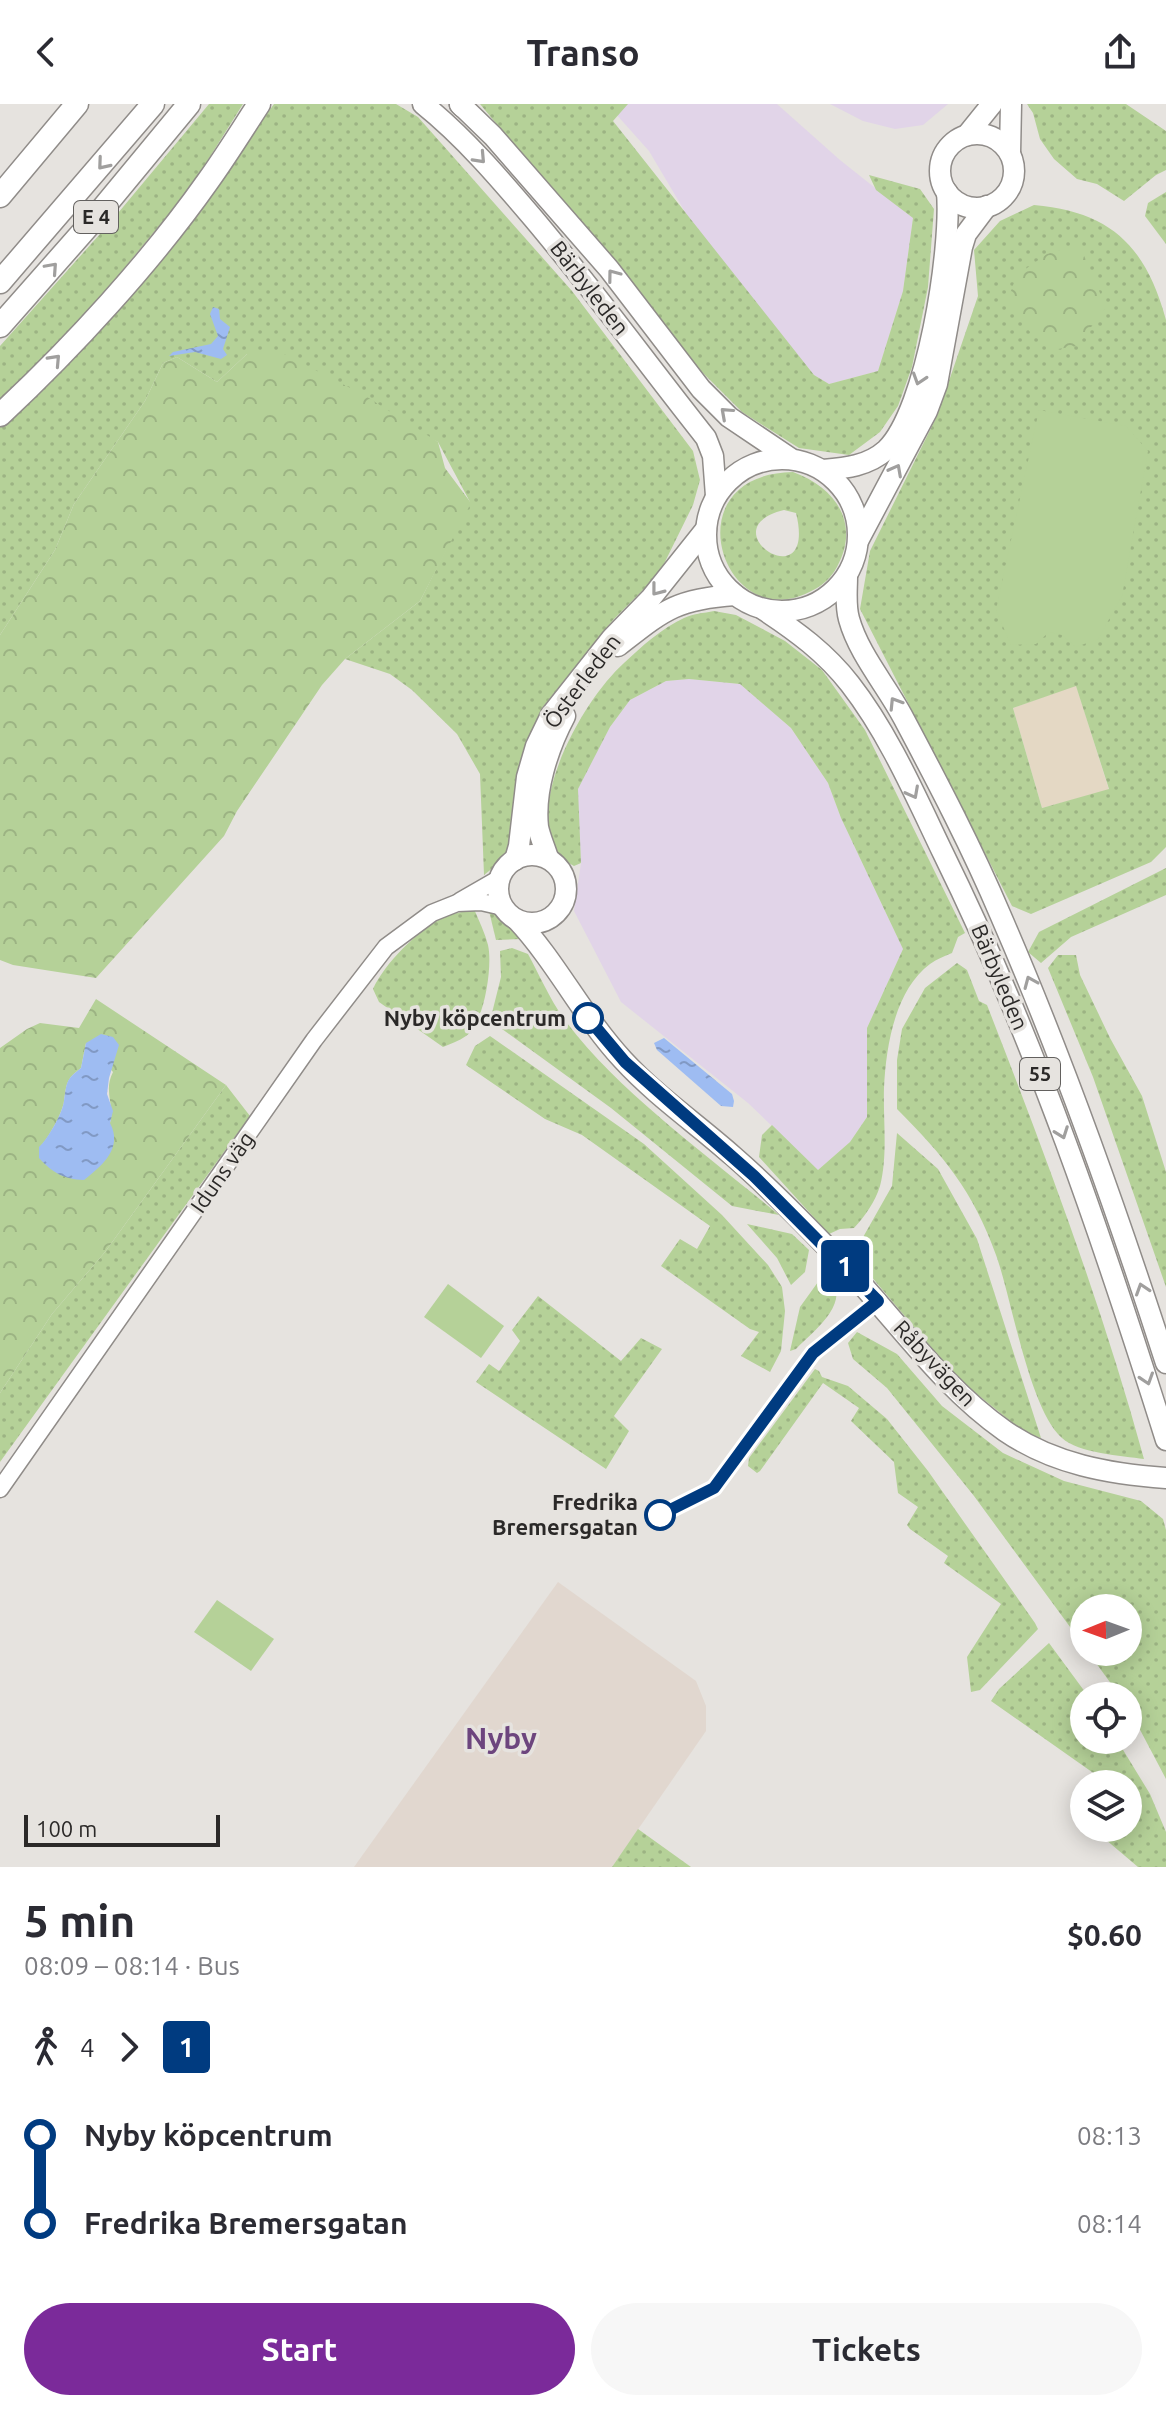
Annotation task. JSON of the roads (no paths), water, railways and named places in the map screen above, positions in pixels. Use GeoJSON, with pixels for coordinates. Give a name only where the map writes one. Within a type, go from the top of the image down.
{"type":"FeatureCollection","features":[{"type":"Feature","properties":{"kind":"highway"},"geometry":{"type":"LineString","coordinates":[[0,196],[77,104]]}},
{"type":"Feature","properties":{"kind":"highway","name":"E 4"},"geometry":{"type":"LineString","coordinates":[[0,282],[153,104]]}},
{"type":"Feature","properties":{"kind":"highway","name":"E 4"},"geometry":{"type":"LineString","coordinates":[[0,326],[189,104]]}},
{"type":"Feature","properties":{"kind":"highway"},"geometry":{"type":"LineString","coordinates":[[0,415],[62,353],[140,266],[207,183],[259,104]]}},
{"type":"Feature","properties":{"kind":"highway"},"geometry":{"type":"LineString","coordinates":[[245,125],[268,104]]}},
{"type":"Feature","properties":{"kind":"main road","name":"Bärbyleden"},"geometry":{"type":"LineString","coordinates":[[423,104],[475,152],[589,284],[706,438],[713,456],[716,496]]}},
{"type":"Feature","properties":{"kind":"main road"},"geometry":{"type":"LineString","coordinates":[[823,470],[867,462],[889,446],[904,423],[924,365],[942,280],[949,218],[947,192],[940,172],[942,158],[950,146],[967,135],[992,104]]}},
{"type":"Feature","properties":{"kind":"main road"},"geometry":{"type":"LineString","coordinates":[[859,539],[857,518],[850,499],[839,483],[823,470],[790,458],[768,459],[747,467],[729,479],[716,496],[706,529],[712,566],[721,582],[735,595],[764,610],[787,612],[811,606],[831,594],[847,576],[859,539],[927,411],[937,384],[966,234],[987,206],[1003,198],[1012,184],[1011,104]]}},
{"type":"Feature","properties":{"kind":"main road","name":"Bärbyleden"},"geometry":{"type":"LineString","coordinates":[[462,105],[504,148],[609,269],[701,389],[729,417],[790,458]]}},
{"type":"Feature","properties":{"kind":"main road"},"geometry":{"type":"LineString","coordinates":[[967,135],[987,135],[1004,145],[1010,153]]}},
{"type":"Feature","properties":{"kind":"main road"},"geometry":{"type":"LineString","coordinates":[[947,192],[965,206],[987,206]]}},
{"type":"Feature","properties":{"kind":"main road","name":"Österleden"},"geometry":{"type":"LineString","coordinates":[[515,860],[527,777],[536,746],[551,715],[612,638],[651,598],[706,529]]}},
{"type":"Feature","properties":{"kind":"main road","name":"Bärbyleden"},"geometry":{"type":"LineString","coordinates":[[847,576],[848,617],[856,637],[917,743],[999,910],[1033,990],[1080,1112],[1166,1363]]}},
{"type":"Feature","properties":{"kind":"main road","name":"Österleden"},"geometry":{"type":"LineString","coordinates":[[548,858],[538,828],[539,794],[549,753],[573,701],[618,647],[657,616],[677,604],[735,595]]}},
{"type":"Feature","properties":{"kind":"main road","name":"Bärbyleden"},"geometry":{"type":"LineString","coordinates":[[764,610],[822,652],[850,685],[876,724],[913,792],[974,915],[1058,1120],[1114,1277],[1166,1440]]}},
{"type":"Feature","properties":{"kind":"main road"},"geometry":{"type":"LineString","coordinates":[[536,855],[548,858],[562,871],[566,882],[565,899],[551,918],[529,923],[510,913],[499,895],[500,878],[515,860],[536,855]]}},
{"type":"Feature","properties":{"kind":"main road","name":"Råbyvägen"},"geometry":{"type":"LineString","coordinates":[[510,913],[551,963],[592,1024],[625,1062],[796,1215],[878,1301],[953,1389],[1007,1432],[1062,1460],[1120,1474],[1166,1478]]}},
{"type":"Feature","properties":{"kind":"main road"},"geometry":{"type":"LineString","coordinates":[[551,918],[551,963]]}},
{"type":"Feature","properties":{"kind":"street"},"geometry":{"type":"LineString","coordinates":[[457,903],[500,878]]}},
{"type":"Feature","properties":{"kind":"street","name":"Iduns väg"},"geometry":{"type":"LineString","coordinates":[[0,1489],[314,1040],[386,947],[432,913],[457,903],[481,902],[510,913]]}},
{"type":"Feature","properties":{"kind":"water"},"geometry":{"type":"Polygon","coordinates":[[[213,307],[219,309],[220,319],[230,327],[223,349],[227,355],[221,359],[195,352],[169,356],[173,352],[211,344],[218,336],[210,314],[213,307]]]}},
{"type":"Feature","properties":{"kind":"water"},"geometry":{"type":"Polygon","coordinates":[[[101,1034],[113,1037],[119,1045],[107,1094],[113,1111],[110,1123],[114,1140],[109,1155],[98,1168],[84,1180],[70,1178],[54,1171],[39,1158],[39,1147],[61,1112],[68,1082],[81,1068],[86,1043],[101,1034]]]}},
{"type":"Feature","properties":{"kind":"water"},"geometry":{"type":"Polygon","coordinates":[[[664,1038],[732,1094],[733,1107],[721,1106],[657,1050],[654,1043],[664,1038]]]}},
{"type":"Feature","properties":{"kind":"place","name":"Nyby köpcentrum"},"geometry":{"type":"Point","coordinates":[588,1018]}},
{"type":"Feature","properties":{"kind":"place","name":"Fredrika Bremersgatan"},"geometry":{"type":"Point","coordinates":[660,1515]}},
{"type":"Feature","properties":{"kind":"district","name":"Nyby"},"geometry":{"type":"Point","coordinates":[501,1739]}}]}
